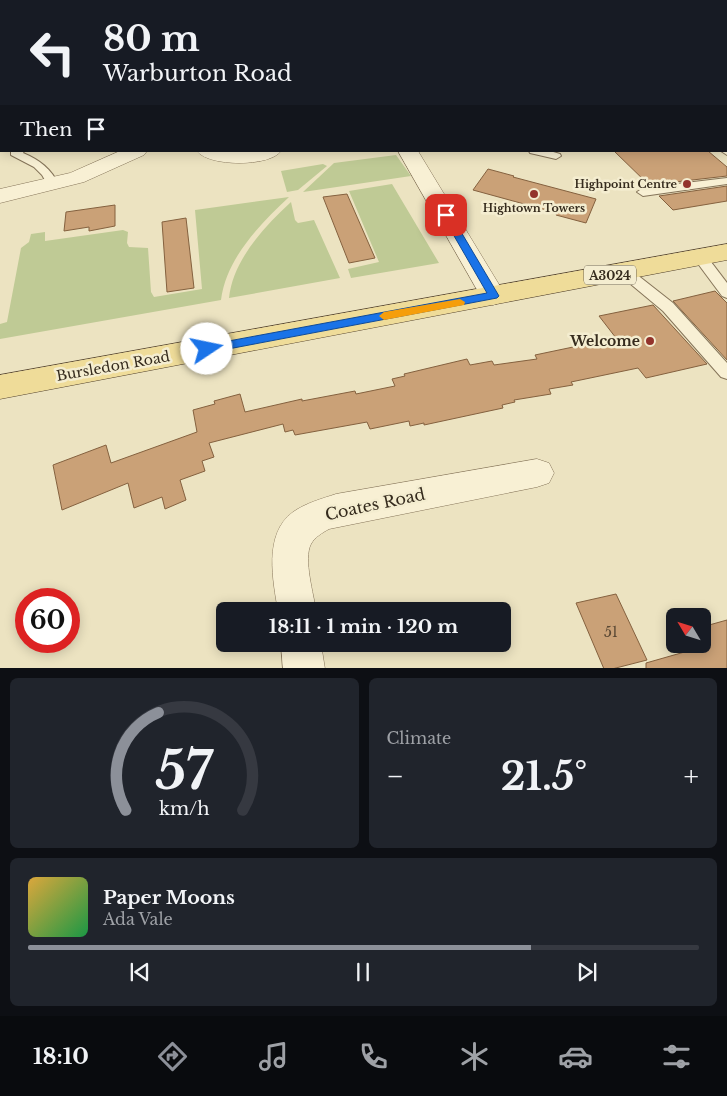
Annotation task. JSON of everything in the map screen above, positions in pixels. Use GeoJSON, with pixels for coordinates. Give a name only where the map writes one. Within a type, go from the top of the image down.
{"type":"FeatureCollection","features":[{"type":"Feature","properties":{"kind":"main road","name":"Bursledon Road"},"geometry":{"type":"LineString","coordinates":[[0,387],[626,273],[727,252]]}},
{"type":"Feature","properties":{"kind":"street"},"geometry":{"type":"LineString","coordinates":[[0,196],[77,178],[135,152]]}},
{"type":"Feature","properties":{"kind":"street"},"geometry":{"type":"LineString","coordinates":[[210,152],[228,158],[269,152]]}},
{"type":"Feature","properties":{"kind":"street"},"geometry":{"type":"LineString","coordinates":[[409,152],[493,296]]}},
{"type":"Feature","properties":{"kind":"street","name":"Coates Road"},"geometry":{"type":"LineString","coordinates":[[296,602],[290,562],[291,548],[296,536],[310,520],[336,510],[537,473]]}},
{"type":"Feature","properties":{"kind":"street"},"geometry":{"type":"LineString","coordinates":[[302,652],[304,668]]}},
{"type":"Feature","properties":{"kind":"lane"},"geometry":{"type":"LineString","coordinates":[[18,152],[16,153],[38,162],[49,174],[53,184]]}},
{"type":"Feature","properties":{"kind":"lane"},"geometry":{"type":"LineString","coordinates":[[538,152],[556,156]]}},
{"type":"Feature","properties":{"kind":"lane"},"geometry":{"type":"LineString","coordinates":[[643,192],[727,180]]}},
{"type":"Feature","properties":{"kind":"lane"},"geometry":{"type":"LineString","coordinates":[[700,257],[727,293]]}},
{"type":"Feature","properties":{"kind":"lane"},"geometry":{"type":"LineString","coordinates":[[626,273],[668,307],[727,374]]}},
{"type":"Feature","properties":{"kind":"green space"},"geometry":{"type":"Polygon","coordinates":[[[396,155],[411,176],[303,192],[334,163],[396,155]]]}},
{"type":"Feature","properties":{"kind":"green space"},"geometry":{"type":"Polygon","coordinates":[[[323,164],[327,166],[298,190],[287,192],[281,171],[323,164]]]}},
{"type":"Feature","properties":{"kind":"green space"},"geometry":{"type":"Polygon","coordinates":[[[392,184],[439,263],[351,278],[348,269],[379,262],[349,191],[392,184]]]}},
{"type":"Feature","properties":{"kind":"green space"},"geometry":{"type":"Polygon","coordinates":[[[289,197],[266,219],[237,257],[224,285],[221,300],[0,339],[0,324],[7,322],[21,248],[29,242],[31,234],[45,232],[45,241],[123,230],[128,232],[127,243],[129,247],[148,248],[151,292],[154,297],[202,289],[195,210],[289,197]]]}},
{"type":"Feature","properties":{"kind":"green space"},"geometry":{"type":"Polygon","coordinates":[[[291,202],[295,220],[298,223],[314,220],[340,278],[229,298],[237,270],[251,245],[270,222],[291,202]]]}},
{"type":"Feature","properties":{"kind":"building"},"geometry":{"type":"Polygon","coordinates":[[[615,152],[709,152],[727,167],[727,176],[649,185],[615,152]]]}},
{"type":"Feature","properties":{"kind":"building","name":"Hightown Towers"},"geometry":{"type":"Polygon","coordinates":[[[488,169],[596,199],[586,223],[556,215],[557,213],[473,190],[488,169]]]}},
{"type":"Feature","properties":{"kind":"building"},"geometry":{"type":"Polygon","coordinates":[[[727,186],[727,201],[673,210],[659,196],[727,186]]]}},
{"type":"Feature","properties":{"kind":"building"},"geometry":{"type":"Polygon","coordinates":[[[347,194],[375,258],[349,263],[323,197],[347,194]]]}},
{"type":"Feature","properties":{"kind":"building"},"geometry":{"type":"Polygon","coordinates":[[[115,205],[115,226],[89,231],[89,227],[64,231],[66,212],[115,205]]]}},
{"type":"Feature","properties":{"kind":"building"},"geometry":{"type":"Polygon","coordinates":[[[186,218],[194,288],[167,292],[162,222],[186,218]]]}},
{"type":"Feature","properties":{"kind":"building"},"geometry":{"type":"Polygon","coordinates":[[[715,291],[727,303],[727,360],[673,301],[715,291]]]}},
{"type":"Feature","properties":{"kind":"building"},"geometry":{"type":"Polygon","coordinates":[[[653,305],[707,364],[646,378],[638,368],[571,382],[573,385],[549,389],[551,394],[514,400],[515,402],[502,405],[503,408],[424,425],[424,423],[410,426],[409,421],[370,429],[367,422],[295,435],[293,430],[285,432],[283,424],[209,443],[214,457],[202,461],[205,471],[180,480],[186,500],[165,509],[162,497],[134,508],[128,483],[62,510],[53,465],[106,445],[111,463],[197,432],[193,410],[215,404],[214,401],[240,394],[245,412],[302,399],[302,401],[355,391],[356,394],[395,386],[392,379],[405,376],[404,374],[467,359],[470,365],[492,361],[494,365],[537,359],[535,355],[616,338],[599,316],[653,305]]]}},
{"type":"Feature","properties":{"kind":"building"},"geometry":{"type":"Polygon","coordinates":[[[616,594],[647,660],[616,668],[604,668],[576,603],[616,594]]]}},
{"type":"Feature","properties":{"kind":"building"},"geometry":{"type":"Polygon","coordinates":[[[727,620],[727,668],[646,668],[646,663],[681,653],[711,653],[711,624],[727,620]]]}},
{"type":"Feature","properties":{"kind":"slow traffic"},"geometry":{"type":"LineString","coordinates":[[384,316],[460,302]]}},
{"type":"Feature","properties":{"kind":"place","name":"Highpoint Centre"},"geometry":{"type":"Point","coordinates":[687,184]}},
{"type":"Feature","properties":{"kind":"place","name":"Hightown Towers"},"geometry":{"type":"Point","coordinates":[534,194]}},
{"type":"Feature","properties":{"kind":"place","name":"Welcome"},"geometry":{"type":"Point","coordinates":[650,341]}},
{"type":"Feature","properties":{"kind":"route"},"geometry":{"type":"LineString","coordinates":[[207,349],[493,296],[446,215]]}}]}
